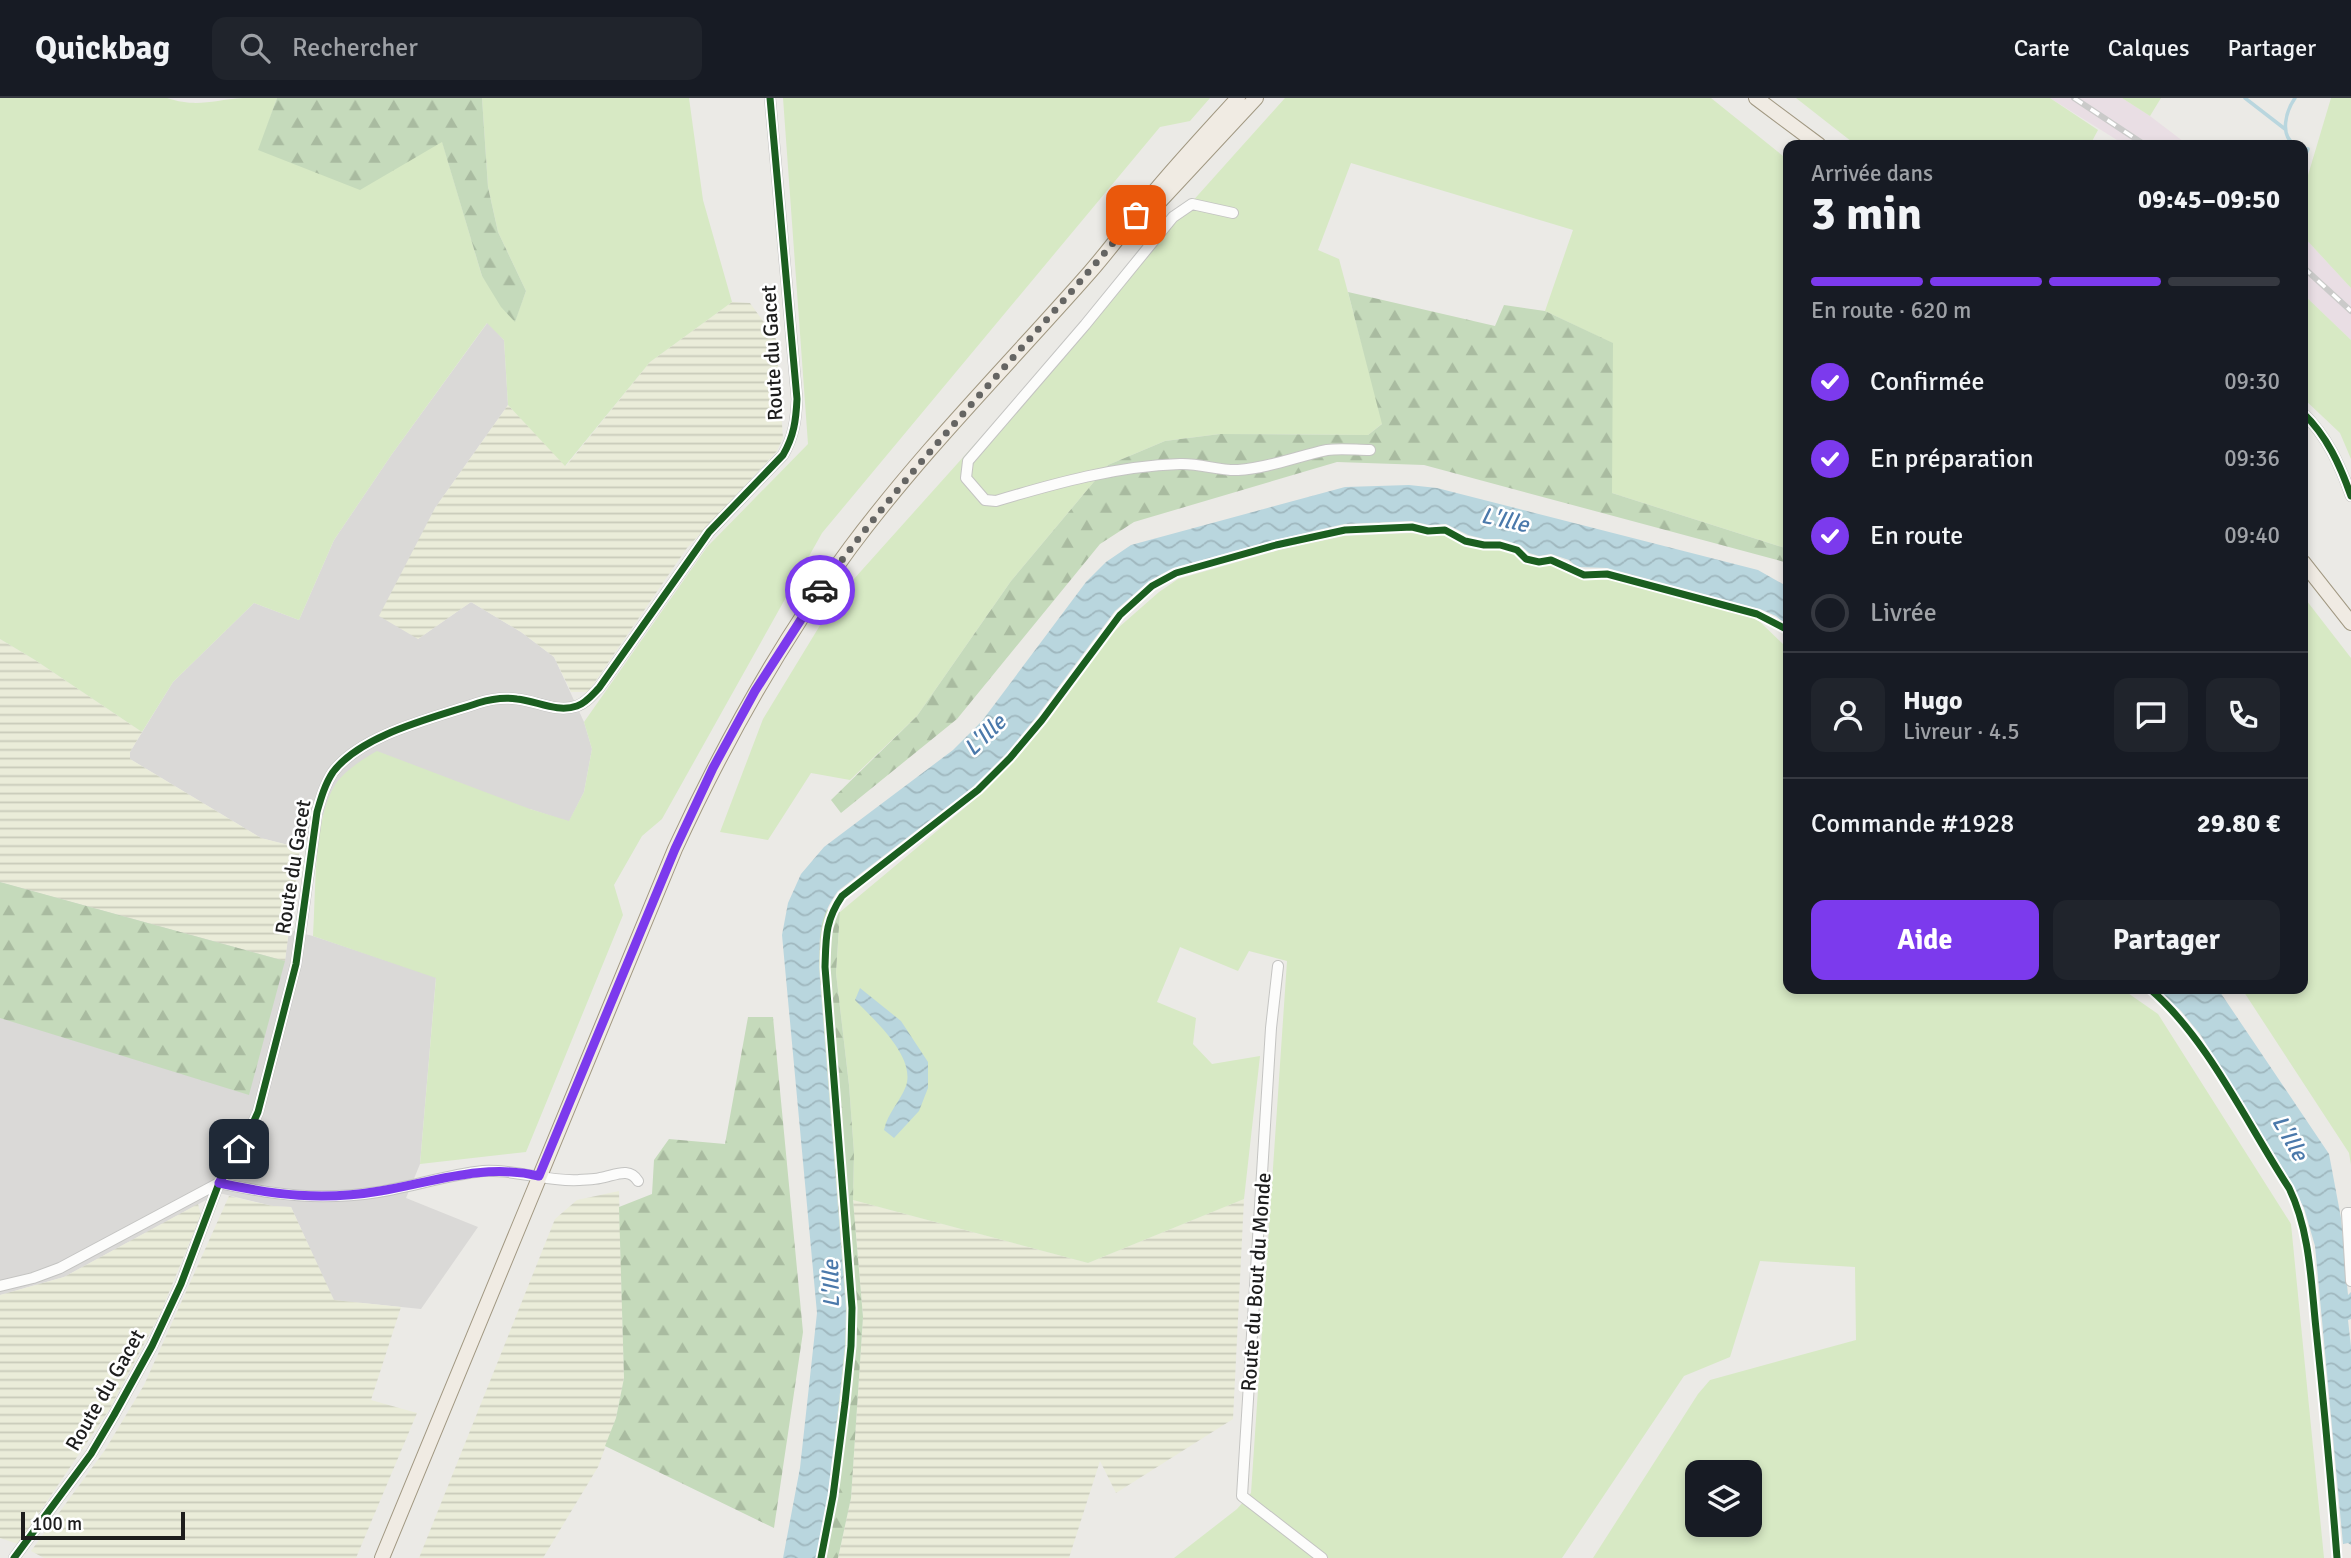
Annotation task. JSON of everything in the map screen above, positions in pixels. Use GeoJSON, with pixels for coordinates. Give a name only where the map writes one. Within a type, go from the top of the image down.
{"type":"FeatureCollection","features":[{"type":"Feature","properties":{"kind":"main road"},"geometry":{"type":"LineString","coordinates":[[382,1558],[675,849],[713,768],[755,691],[799,620],[906,478],[1093,269],[1150,197],[1238,98]]}},
{"type":"Feature","properties":{"kind":"main road"},"geometry":{"type":"LineString","coordinates":[[1093,269],[1157,206],[1256,98]]}},
{"type":"Feature","properties":{"kind":"main road"},"geometry":{"type":"LineString","coordinates":[[1756,98],[1812,140]]}},
{"type":"Feature","properties":{"kind":"main road"},"geometry":{"type":"LineString","coordinates":[[2308,568],[2351,623]]}},
{"type":"Feature","properties":{"kind":"street","name":"Route du Gacet"},"geometry":{"type":"LineString","coordinates":[[14,1558],[91,1454],[114,1415],[152,1346],[181,1284],[219,1183],[249,1132],[257,1112],[296,964],[317,812],[322,793],[332,773],[355,751],[371,742],[494,698],[519,699],[565,709],[580,706],[599,688],[709,533],[783,455],[792,439],[797,399],[770,98]]}},
{"type":"Feature","properties":{"kind":"street"},"geometry":{"type":"LineString","coordinates":[[1233,213],[1192,204],[1173,217],[968,461],[966,478],[985,500],[996,501],[1080,478],[1126,469],[1180,464],[1235,470],[1331,450],[1370,450]]}},
{"type":"Feature","properties":{"kind":"street"},"geometry":{"type":"LineString","coordinates":[[2308,418],[2329,445],[2351,496]]}},
{"type":"Feature","properties":{"kind":"street","name":"Route du Bout du Monde"},"geometry":{"type":"LineString","coordinates":[[1278,966],[1271,1028],[1242,1496],[1322,1558]]}},
{"type":"Feature","properties":{"kind":"street"},"geometry":{"type":"LineString","coordinates":[[0,1286],[60,1268],[219,1183],[270,1194],[332,1196],[379,1192],[450,1175],[484,1171],[508,1171],[573,1180],[599,1179],[628,1172],[635,1175],[639,1181]]}},
{"type":"Feature","properties":{"kind":"street"},"geometry":{"type":"LineString","coordinates":[[2351,1213],[2347,1213],[2351,1280]]}},
{"type":"Feature","properties":{"kind":"shaded area"},"geometry":{"type":"Polygon","coordinates":[[[2050,98],[2122,98],[2181,140],[2117,140],[2050,98]]]}},
{"type":"Feature","properties":{"kind":"shaded area"},"geometry":{"type":"Polygon","coordinates":[[[2308,241],[2351,288],[2351,340],[2308,299],[2308,241]]]}},
{"type":"Feature","properties":{"kind":"shaded area"},"geometry":{"type":"Polygon","coordinates":[[[488,322],[504,340],[508,405],[435,508],[418,639],[471,602],[521,632],[554,657],[584,722],[592,749],[584,792],[569,822],[530,809],[322,815],[319,853],[261,838],[130,759],[130,752],[173,682],[254,603],[299,620],[334,540],[392,454],[488,322]]]}},
{"type":"Feature","properties":{"kind":"shaded area"},"geometry":{"type":"Polygon","coordinates":[[[0,882],[285,960],[289,930],[436,977],[420,1164],[406,1198],[478,1227],[421,1309],[333,1300],[291,1207],[273,1206],[219,1193],[64,1277],[0,1295],[0,882]]]}},
{"type":"Feature","properties":{"kind":"green space"},"geometry":{"type":"Polygon","coordinates":[[[0,98],[167,98],[196,103],[277,98],[259,150],[442,141],[482,276],[515,321],[526,291],[498,232],[488,187],[482,98],[689,98],[703,200],[732,302],[650,362],[565,466],[508,405],[504,340],[487,323],[392,454],[334,540],[299,620],[254,603],[173,682],[142,732],[0,639],[0,98]]]}},
{"type":"Feature","properties":{"kind":"green space"},"geometry":{"type":"Polygon","coordinates":[[[277,98],[482,98],[488,187],[498,232],[526,291],[515,322],[501,307],[482,276],[442,142],[360,190],[258,150],[277,98]]]}},
{"type":"Feature","properties":{"kind":"green space"},"geometry":{"type":"Polygon","coordinates":[[[783,98],[1210,98],[1190,121],[1160,127],[822,533],[662,819],[642,836],[614,885],[623,915],[526,1152],[420,1164],[436,978],[313,936],[319,837],[328,800],[343,775],[377,751],[569,821],[584,792],[592,749],[584,722],[707,547],[808,444],[783,98]]]}},
{"type":"Feature","properties":{"kind":"green space"},"geometry":{"type":"Polygon","coordinates":[[[1285,98],[1711,98],[1783,156],[1783,547],[1612,493],[1612,343],[1545,311],[1573,230],[1351,163],[1318,250],[1339,259],[1383,423],[1368,435],[1220,434],[1165,441],[1108,465],[1011,581],[917,716],[850,780],[811,773],[768,840],[720,832],[763,719],[836,599],[1285,98]]]}},
{"type":"Feature","properties":{"kind":"green space"},"geometry":{"type":"Polygon","coordinates":[[[1796,98],[2050,98],[2098,130],[2093,140],[1850,140],[1796,98]]]}},
{"type":"Feature","properties":{"kind":"green space"},"geometry":{"type":"Polygon","coordinates":[[[2122,98],[2161,98],[2150,116],[2122,98]]]}},
{"type":"Feature","properties":{"kind":"green space"},"geometry":{"type":"Polygon","coordinates":[[[2331,98],[2351,98],[2351,288],[2308,241],[2308,175],[2331,98]]]}},
{"type":"Feature","properties":{"kind":"green space"},"geometry":{"type":"Polygon","coordinates":[[[1348,292],[1495,326],[1504,305],[1545,311],[1613,343],[1612,493],[1783,547],[1783,562],[1424,465],[1337,462],[1134,522],[1100,544],[957,719],[841,813],[831,800],[917,716],[1011,581],[1108,465],[1165,441],[1220,434],[1368,435],[1382,424],[1348,292]]]}},
{"type":"Feature","properties":{"kind":"green space"},"geometry":{"type":"Polygon","coordinates":[[[2308,299],[2351,340],[2351,459],[2340,433],[2308,403],[2308,299]]]}},
{"type":"Feature","properties":{"kind":"green space"},"geometry":{"type":"Polygon","coordinates":[[[732,302],[750,303],[776,339],[783,438],[777,451],[687,548],[588,692],[571,692],[554,657],[521,632],[471,602],[418,639],[379,616],[435,508],[508,405],[566,466],[650,362],[732,302]]]}},
{"type":"Feature","properties":{"kind":"green space"},"geometry":{"type":"Polygon","coordinates":[[[1445,534],[1484,548],[1500,548],[1515,553],[1525,562],[1539,566],[1551,564],[1565,568],[1574,576],[1606,576],[1756,618],[1783,644],[1783,994],[2129,994],[2158,1014],[2291,1224],[2324,1558],[1593,1558],[1698,1394],[1710,1380],[1856,1340],[1855,1267],[1760,1261],[1730,1357],[1684,1376],[1562,1558],[1174,1558],[1237,1509],[1251,1493],[1287,961],[1249,951],[1238,971],[1180,947],[1157,1002],[1196,1018],[1193,1044],[1212,1064],[1260,1056],[1244,1199],[1088,1263],[853,1200],[854,1153],[849,1085],[836,973],[840,912],[980,795],[1014,761],[1110,635],[1178,579],[1279,550],[1344,536],[1445,534]]]}},
{"type":"Feature","properties":{"kind":"green space"},"geometry":{"type":"Polygon","coordinates":[[[2308,602],[2351,658],[2351,1165],[2349,1153],[2245,994],[2308,994],[2308,602]]]}},
{"type":"Feature","properties":{"kind":"green space"},"geometry":{"type":"Polygon","coordinates":[[[0,639],[142,732],[130,752],[130,759],[261,838],[300,848],[285,961],[0,882],[0,639]]]}},
{"type":"Feature","properties":{"kind":"green space"},"geometry":{"type":"Polygon","coordinates":[[[0,882],[285,961],[249,1095],[0,1018],[0,882]]]}},
{"type":"Feature","properties":{"kind":"green space"},"geometry":{"type":"Polygon","coordinates":[[[825,909],[840,912],[836,973],[849,1085],[854,1153],[853,1200],[863,1317],[851,1498],[838,1558],[816,1558],[828,1495],[845,1345],[846,1309],[819,967],[820,931],[825,909]]]}},
{"type":"Feature","properties":{"kind":"green space"},"geometry":{"type":"Polygon","coordinates":[[[748,1017],[773,1017],[803,1332],[774,1528],[605,1446],[616,1418],[624,1378],[619,1207],[652,1194],[654,1160],[669,1139],[725,1144],[748,1017]]]}},
{"type":"Feature","properties":{"kind":"green space"},"geometry":{"type":"Polygon","coordinates":[[[619,1191],[624,1378],[616,1418],[598,1467],[543,1558],[419,1558],[555,1219],[577,1200],[619,1191]]]}},
{"type":"Feature","properties":{"kind":"green space"},"geometry":{"type":"Polygon","coordinates":[[[229,1196],[273,1206],[291,1207],[334,1300],[401,1307],[371,1400],[417,1413],[356,1558],[44,1558],[31,1551],[105,1450],[144,1385],[229,1196]]]}},
{"type":"Feature","properties":{"kind":"green space"},"geometry":{"type":"Polygon","coordinates":[[[1244,1199],[1233,1419],[1116,1493],[1100,1461],[1069,1558],[838,1558],[851,1498],[863,1317],[853,1200],[1088,1263],[1244,1199]]]}},
{"type":"Feature","properties":{"kind":"green space"},"geometry":{"type":"Polygon","coordinates":[[[198,1204],[201,1215],[160,1314],[109,1410],[18,1544],[0,1538],[0,1295],[64,1277],[198,1204]]]}},
{"type":"Feature","properties":{"kind":"water","name":"L'Ille"},"geometry":{"type":"Polygon","coordinates":[[[1409,485],[1437,488],[1758,570],[1783,584],[1783,622],[1760,609],[1607,568],[1577,567],[1569,560],[1551,554],[1539,556],[1529,553],[1520,545],[1501,539],[1468,535],[1446,524],[1429,525],[1412,521],[1344,524],[1173,568],[1149,581],[1115,611],[1006,754],[974,786],[838,891],[823,919],[819,967],[846,1309],[845,1345],[828,1495],[816,1558],[783,1558],[800,1468],[817,1313],[782,935],[788,903],[801,874],[824,847],[953,750],[982,721],[1086,582],[1106,562],[1131,545],[1345,487],[1409,485]]]}},
{"type":"Feature","properties":{"kind":"water"},"geometry":{"type":"Polygon","coordinates":[[[860,988],[901,1021],[928,1062],[928,1088],[919,1111],[894,1138],[884,1130],[906,1086],[905,1063],[891,1039],[855,1000],[860,988]]]}},
{"type":"Feature","properties":{"kind":"water","name":"L'Ille"},"geometry":{"type":"Polygon","coordinates":[[[2162,994],[2221,994],[2329,1154],[2341,1218],[2348,1295],[2351,1292],[2351,1319],[2348,1320],[2351,1347],[2351,1545],[2343,1544],[2315,1246],[2304,1208],[2285,1172],[2200,1034],[2162,994]]]}},
{"type":"Feature","properties":{"kind":"waterway"},"geometry":{"type":"LineString","coordinates":[[2245,98],[2285,129]]}},
{"type":"Feature","properties":{"kind":"waterway"},"geometry":{"type":"LineString","coordinates":[[2290,140],[2286,123],[2295,98]]}},
{"type":"Feature","properties":{"kind":"railway"},"geometry":{"type":"LineString","coordinates":[[2074,98],[2137,140]]}},
{"type":"Feature","properties":{"kind":"railway"},"geometry":{"type":"LineString","coordinates":[[2308,272],[2351,311]]}},
{"type":"Feature","properties":{"kind":"cycle path"},"geometry":{"type":"LineString","coordinates":[[14,1558],[91,1454],[152,1346],[181,1284],[219,1183],[258,1112],[296,964],[317,812],[325,786],[333,772],[362,747],[380,737],[420,721],[483,702],[512,698],[562,708],[583,703],[599,688],[709,532],[787,448],[794,428],[797,399],[770,98]]}},
{"type":"Feature","properties":{"kind":"cycle path"},"geometry":{"type":"LineString","coordinates":[[2308,419],[2332,451],[2351,496]]}},
{"type":"Feature","properties":{"kind":"cycle path"},"geometry":{"type":"LineString","coordinates":[[821,1558],[833,1496],[845,1403],[852,1308],[825,967],[829,922],[842,896],[978,790],[1010,758],[1042,720],[1120,615],[1152,586],[1176,573],[1276,545],[1345,530],[1412,527],[1428,531],[1445,530],[1465,541],[1500,545],[1517,550],[1526,559],[1539,562],[1551,560],[1584,575],[1607,574],[1757,614],[1783,627]]}},
{"type":"Feature","properties":{"kind":"cycle path"},"geometry":{"type":"LineString","coordinates":[[2155,994],[2190,1032],[2226,1083],[2296,1204],[2311,1275],[2337,1558]]}},
{"type":"Feature","properties":{"kind":"way so far"},"geometry":{"type":"LineString","coordinates":[[820,590],[906,478],[1093,269],[1136,215]]}},
{"type":"Feature","properties":{"kind":"route"},"geometry":{"type":"LineString","coordinates":[[239,1149],[219,1183],[270,1194],[332,1196],[379,1192],[450,1175],[484,1171],[508,1171],[539,1176],[675,849],[713,768],[755,691],[820,590]]}}]}
